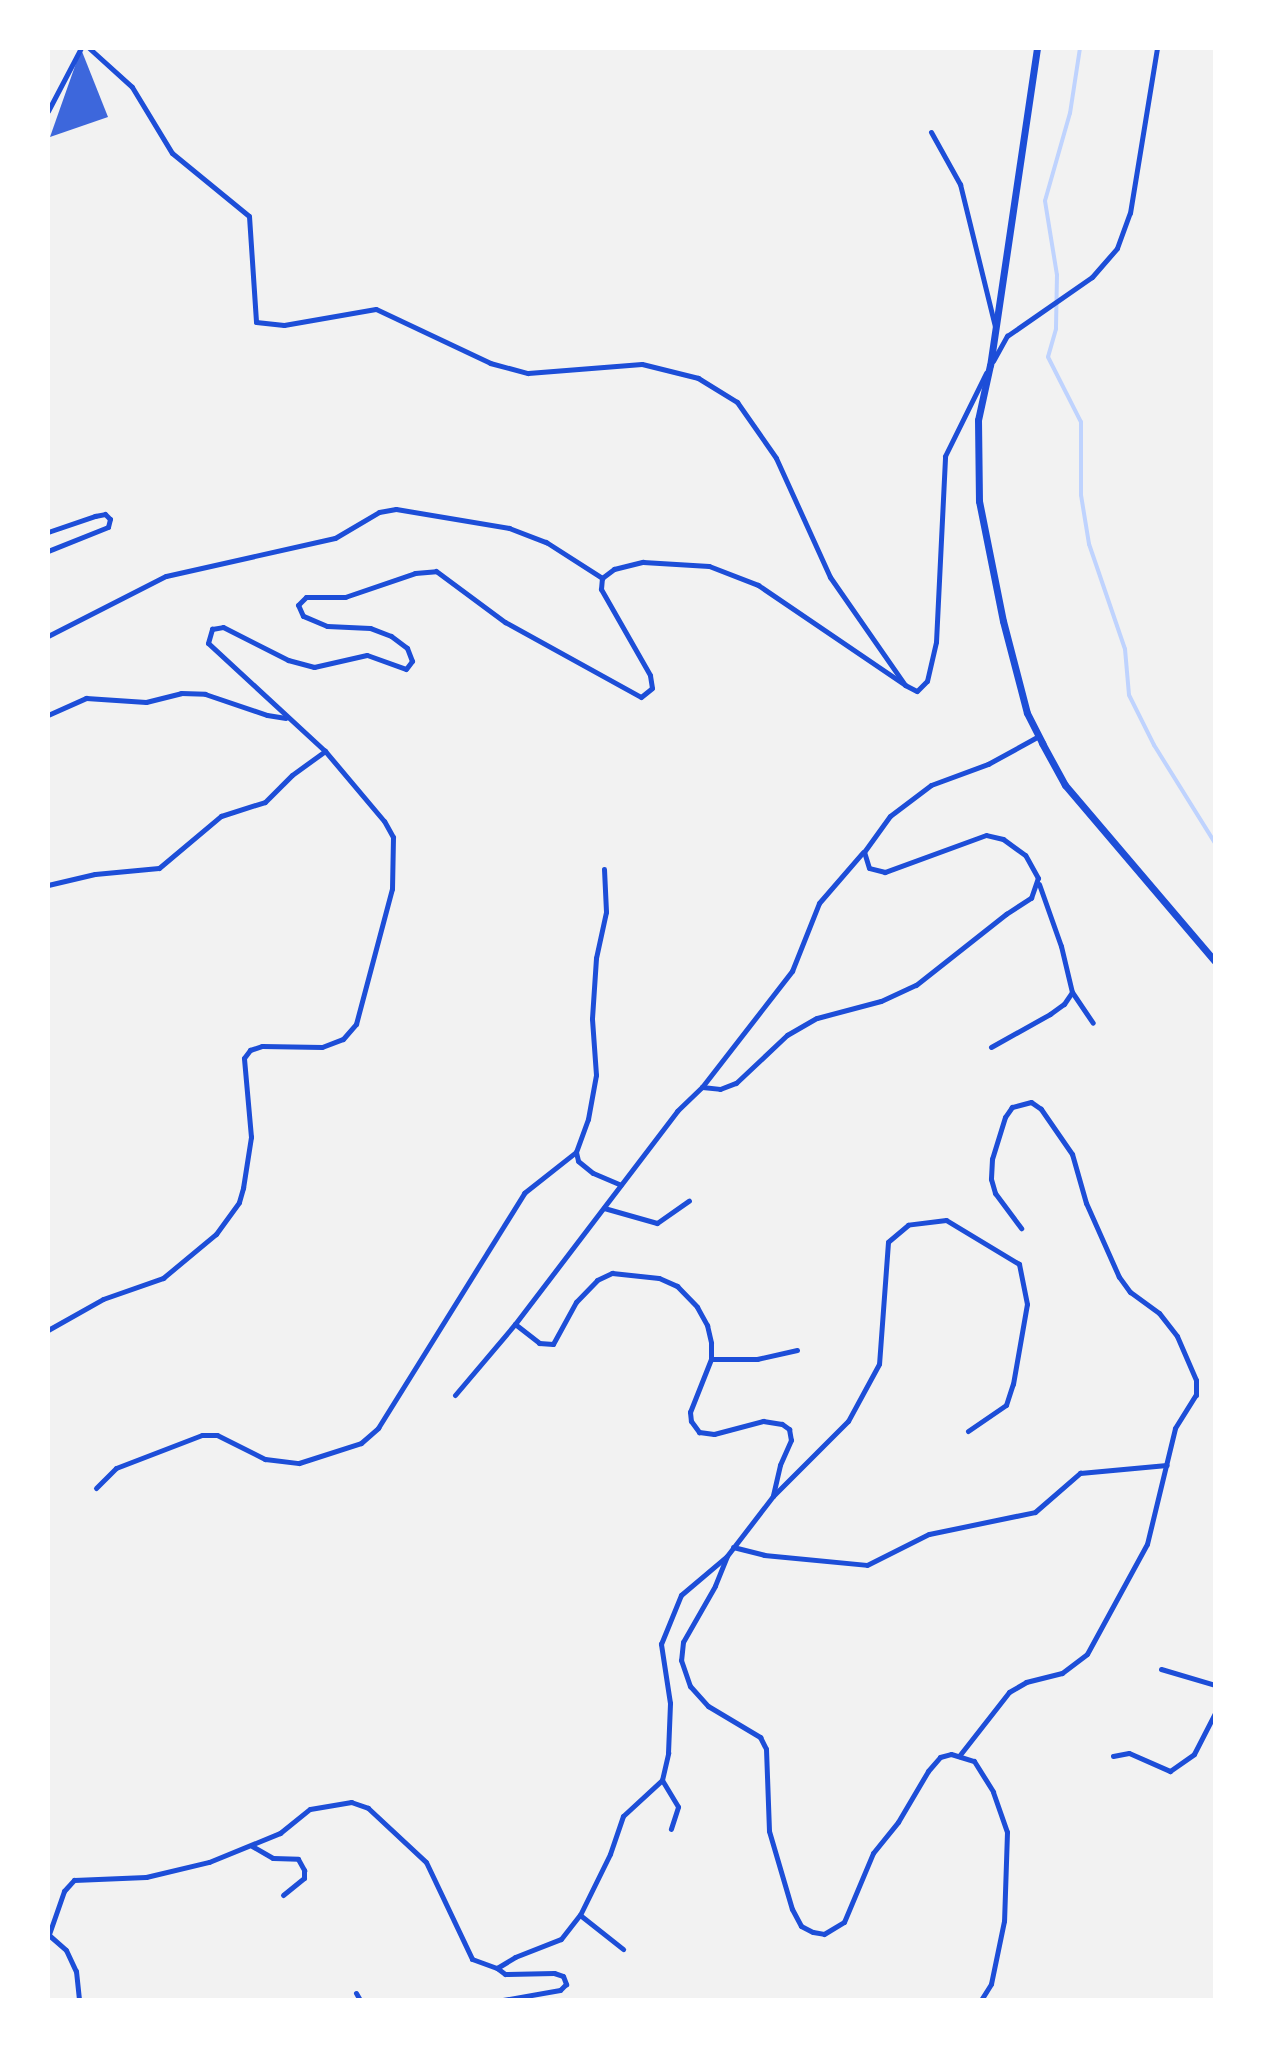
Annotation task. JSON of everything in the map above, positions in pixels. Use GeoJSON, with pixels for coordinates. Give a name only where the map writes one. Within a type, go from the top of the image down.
{"type":"FeatureCollection","features":[{"type":"Feature","properties":{"kind":"street"},"geometry":{"type":"LineString","coordinates":[[48,111],[81,48]]}},
{"type":"Feature","properties":{"kind":"street"},"geometry":{"type":"LineString","coordinates":[[89,48],[132,87],[172,153],[249,216],[256,322],[284,325],[376,309],[490,363],[528,373],[642,364],[698,378],[737,402],[776,458],[830,577],[905,685]]}},
{"type":"Feature","properties":{"kind":"street"},"geometry":{"type":"LineString","coordinates":[[1037,48],[990,365],[978,420],[979,501],[1003,621],[1027,713],[1065,785],[1215,961]]}},
{"type":"Feature","properties":{"kind":"street"},"geometry":{"type":"LineString","coordinates":[[48,1330],[103,1299],[163,1278],[216,1234],[239,1202],[243,1188],[251,1137],[244,1058],[250,1050],[262,1046],[322,1047],[343,1039],[356,1024],[392,889],[393,837],[384,821],[325,751],[208,643],[212,629],[223,627],[288,660],[314,667],[367,655],[406,669],[412,661],[407,648],[391,636],[370,628],[327,626],[303,616],[298,605],[306,597],[345,597],[415,573],[436,571],[505,622],[641,697],[652,688],[650,675],[601,589],[602,578],[614,569],[643,562],[709,566],[758,585],[917,691],[927,681],[936,642],[945,456],[1007,336],[1092,277],[1117,248],[1130,213],[1157,48]]}},
{"type":"Feature","properties":{"kind":"street"},"geometry":{"type":"LineString","coordinates":[[931,132],[960,184],[995,329]]}},
{"type":"Feature","properties":{"kind":"street"},"geometry":{"type":"LineString","coordinates":[[48,636],[166,576],[335,538],[379,512],[396,509],[509,528],[546,542],[602,578]]}},
{"type":"Feature","properties":{"kind":"street"},"geometry":{"type":"LineString","coordinates":[[48,532],[95,516],[105,514],[110,519],[108,527],[48,551]]}},
{"type":"Feature","properties":{"kind":"street"},"geometry":{"type":"LineString","coordinates":[[48,715],[86,698],[146,702],[181,693],[205,694],[267,715],[288,718]]}},
{"type":"Feature","properties":{"kind":"street"},"geometry":{"type":"LineString","coordinates":[[455,1395],[515,1324],[677,1111],[702,1087],[792,971],[819,903],[864,852],[890,816],[931,785],[988,764],[1039,736]]}},
{"type":"Feature","properties":{"kind":"street"},"geometry":{"type":"LineString","coordinates":[[48,885],[95,874],[159,868],[221,816],[265,802],[292,775],[325,751]]}},
{"type":"Feature","properties":{"kind":"street"},"geometry":{"type":"LineString","coordinates":[[864,852],[869,868],[885,872],[986,835],[1016,846],[1039,883],[1061,946],[1072,992],[1093,1023]]}},
{"type":"Feature","properties":{"kind":"street"},"geometry":{"type":"LineString","coordinates":[[96,1488],[116,1468],[202,1435],[217,1435],[265,1459],[299,1463],[361,1443],[378,1428],[524,1193],[576,1152],[588,1119],[596,1075],[592,1019],[596,958],[606,912],[604,869]]}},
{"type":"Feature","properties":{"kind":"street"},"geometry":{"type":"LineString","coordinates":[[702,1087],[720,1089],[736,1083],[787,1035],[817,1018],[881,1001],[916,985],[1031,898],[1039,883]]}},
{"type":"Feature","properties":{"kind":"street"},"geometry":{"type":"LineString","coordinates":[[991,1047],[1057,1009],[1072,992]]}},
{"type":"Feature","properties":{"kind":"street"},"geometry":{"type":"LineString","coordinates":[[959,1756],[1009,1692],[1026,1682],[1062,1673],[1087,1654],[1147,1544],[1175,1428],[1196,1395],[1196,1380],[1186,1354],[1159,1313],[1130,1292],[1119,1277],[1086,1203],[1072,1154],[1041,1109],[1031,1102],[1012,1107],[1005,1117],[992,1159],[991,1179],[995,1193],[1021,1228]]}},
{"type":"Feature","properties":{"kind":"street"},"geometry":{"type":"LineString","coordinates":[[576,1152],[578,1161],[593,1173],[622,1185]]}},
{"type":"Feature","properties":{"kind":"street"},"geometry":{"type":"LineString","coordinates":[[604,1208],[657,1223],[689,1201]]}},
{"type":"Feature","properties":{"kind":"street"},"geometry":{"type":"LineString","coordinates":[[968,1431],[1006,1405],[1027,1304],[1019,1264],[946,1220],[908,1225],[888,1242],[879,1364],[848,1421],[773,1496],[733,1547],[683,1642],[681,1660],[690,1686],[708,1706],[750,1728],[766,1749],[769,1831],[792,1909],[801,1926],[824,1934],[844,1922],[873,1853],[898,1822],[928,1771],[940,1757],[959,1756],[974,1761],[985,1776],[1007,1832],[1004,1921],[991,1984],[981,2000]]}},
{"type":"Feature","properties":{"kind":"street"},"geometry":{"type":"LineString","coordinates":[[515,1324],[539,1343],[553,1344],[576,1302],[597,1280],[612,1273],[659,1278],[677,1286],[697,1307],[707,1325],[711,1359],[690,1412],[691,1421],[699,1432],[714,1434],[763,1421],[789,1429],[791,1440],[780,1465],[773,1496]]}},
{"type":"Feature","properties":{"kind":"street"},"geometry":{"type":"LineString","coordinates":[[711,1359],[757,1359],[797,1350]]}},
{"type":"Feature","properties":{"kind":"street"},"geometry":{"type":"LineString","coordinates":[[733,1547],[764,1555],[867,1565],[881,1561],[920,1537],[1035,1512],[1080,1473],[1167,1465]]}},
{"type":"Feature","properties":{"kind":"street"},"geometry":{"type":"LineString","coordinates":[[497,1968],[515,1957],[561,1939],[580,1915],[610,1854],[623,1816],[662,1780],[668,1753],[670,1703],[661,1644],[681,1595],[727,1556]]}},
{"type":"Feature","properties":{"kind":"street"},"geometry":{"type":"LineString","coordinates":[[1161,1669],[1215,1685]]}},
{"type":"Feature","properties":{"kind":"street"},"geometry":{"type":"LineString","coordinates":[[1113,1756],[1129,1753],[1170,1771],[1194,1754],[1215,1713]]}},
{"type":"Feature","properties":{"kind":"street"},"geometry":{"type":"LineString","coordinates":[[662,1780],[678,1807],[671,1829]]}},
{"type":"Feature","properties":{"kind":"street"},"geometry":{"type":"LineString","coordinates":[[79,2000],[76,1971],[66,1950],[49,1937],[64,1891],[74,1880],[146,1877],[209,1862],[280,1833],[310,1809],[351,1802],[368,1808],[426,1862],[472,1959],[505,1974],[554,1973],[563,1976],[566,1984],[560,1990],[503,2000]]}},
{"type":"Feature","properties":{"kind":"street"},"geometry":{"type":"LineString","coordinates":[[251,1846],[273,1858],[298,1859],[304,1870],[304,1878],[283,1895]]}},
{"type":"Feature","properties":{"kind":"street"},"geometry":{"type":"LineString","coordinates":[[580,1915],[623,1949]]}},
{"type":"Feature","properties":{"kind":"street"},"geometry":{"type":"LineString","coordinates":[[356,1993],[360,2000]]}},
{"type":"Feature","properties":{"kind":"building"},"geometry":{"type":"Polygon","coordinates":[[[81,49],[108,117],[50,137],[81,49]]]}},
{"type":"Feature","properties":{"kind":"waterway"},"geometry":{"type":"LineString","coordinates":[[1080,48],[1070,113],[1045,201],[1057,275],[1056,329],[1048,357],[1081,422],[1081,495],[1089,544],[1125,649],[1129,695],[1154,745],[1215,843]]}}]}
